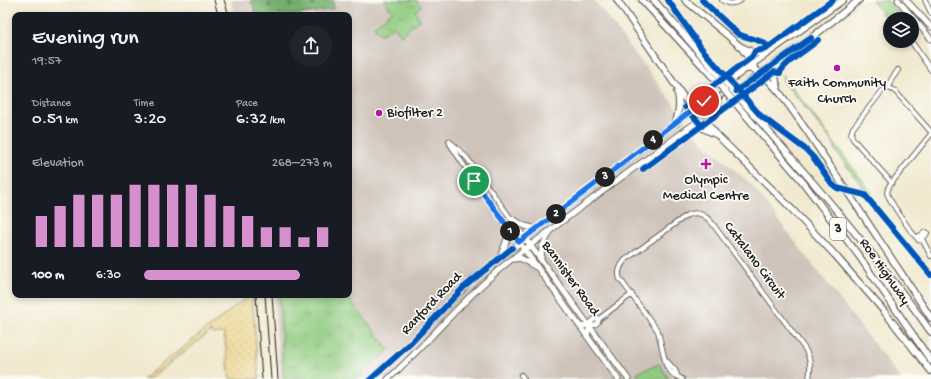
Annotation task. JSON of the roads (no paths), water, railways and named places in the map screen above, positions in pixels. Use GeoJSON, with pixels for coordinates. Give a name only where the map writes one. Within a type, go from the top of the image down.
{"type":"FeatureCollection","features":[{"type":"Feature","properties":{"kind":"highway"},"geometry":{"type":"LineString","coordinates":[[617,0],[689,105],[694,108],[711,111],[751,80],[811,38],[859,0]]}},
{"type":"Feature","properties":{"kind":"highway","name":"Roe Highway"},"geometry":{"type":"LineString","coordinates":[[642,0],[712,73],[849,224],[894,281],[931,332]]}},
{"type":"Feature","properties":{"kind":"highway","name":"Roe Highway"},"geometry":{"type":"LineString","coordinates":[[654,0],[712,73]]}},
{"type":"Feature","properties":{"kind":"highway"},"geometry":{"type":"LineString","coordinates":[[685,0],[740,46],[753,63],[756,70],[756,73],[751,80]]}},
{"type":"Feature","properties":{"kind":"highway"},"geometry":{"type":"LineString","coordinates":[[843,0],[753,63],[704,101],[702,110],[704,117],[717,135],[786,203],[835,255],[883,310],[931,370]]}},
{"type":"Feature","properties":{"kind":"highway"},"geometry":{"type":"LineString","coordinates":[[740,46],[754,53],[766,54]]}},
{"type":"Feature","properties":{"kind":"highway"},"geometry":{"type":"LineString","coordinates":[[780,93],[776,81],[776,72],[781,59]]}},
{"type":"Feature","properties":{"kind":"highway"},"geometry":{"type":"LineString","coordinates":[[744,70],[756,70],[762,73],[780,93],[931,318]]}},
{"type":"Feature","properties":{"kind":"highway"},"geometry":{"type":"LineString","coordinates":[[673,83],[680,100],[676,123]]}},
{"type":"Feature","properties":{"kind":"highway","name":"Roe Highway"},"geometry":{"type":"LineString","coordinates":[[738,102],[802,181],[859,256],[931,361]]}},
{"type":"Feature","properties":{"kind":"highway"},"geometry":{"type":"LineString","coordinates":[[688,129],[700,127],[717,135]]}},
{"type":"Feature","properties":{"kind":"main road"},"geometry":{"type":"LineString","coordinates":[[898,0],[931,39]]}},
{"type":"Feature","properties":{"kind":"main road"},"geometry":{"type":"LineString","coordinates":[[906,0],[931,26]]}},
{"type":"Feature","properties":{"kind":"main road","name":"Ranford Road"},"geometry":{"type":"LineString","coordinates":[[371,379],[411,343],[463,288],[500,256],[704,101]]}},
{"type":"Feature","properties":{"kind":"main road","name":"Ranford Road"},"geometry":{"type":"LineString","coordinates":[[388,379],[413,356],[474,292],[512,260],[586,203],[711,111]]}},
{"type":"Feature","properties":{"kind":"main road"},"geometry":{"type":"LineString","coordinates":[[510,218],[525,226],[537,229]]}},
{"type":"Feature","properties":{"kind":"main road"},"geometry":{"type":"LineString","coordinates":[[500,256],[509,234],[508,228]]}},
{"type":"Feature","properties":{"kind":"main road"},"geometry":{"type":"LineString","coordinates":[[541,258],[542,247],[550,231]]}},
{"type":"Feature","properties":{"kind":"main road","name":"Bannister Road"},"geometry":{"type":"LineString","coordinates":[[525,238],[541,258],[625,378]]}},
{"type":"Feature","properties":{"kind":"main road","name":"Bannister Road"},"geometry":{"type":"LineString","coordinates":[[519,242],[540,269],[618,379]]}},
{"type":"Feature","properties":{"kind":"main road"},"geometry":{"type":"LineString","coordinates":[[512,260],[520,258],[540,269]]}},
{"type":"Feature","properties":{"kind":"street"},"geometry":{"type":"LineString","coordinates":[[722,0],[726,3],[734,4],[741,0]]}},
{"type":"Feature","properties":{"kind":"street"},"geometry":{"type":"LineString","coordinates":[[925,0],[931,13]]}},
{"type":"Feature","properties":{"kind":"street"},"geometry":{"type":"LineString","coordinates":[[915,48],[931,70]]}},
{"type":"Feature","properties":{"kind":"street"},"geometry":{"type":"LineString","coordinates":[[889,88],[891,80],[898,70]]}},
{"type":"Feature","properties":{"kind":"street"},"geometry":{"type":"LineString","coordinates":[[892,183],[853,139],[851,134],[853,128],[882,91],[889,88],[895,91],[931,133],[892,183],[887,193],[913,234],[920,238],[931,256]]}},
{"type":"Feature","properties":{"kind":"street","name":"Bannister Road"},"geometry":{"type":"LineString","coordinates":[[519,242],[467,170],[449,141],[467,158],[525,238]]}},
{"type":"Feature","properties":{"kind":"street","name":"Catalano Circuit"},"geometry":{"type":"LineString","coordinates":[[680,378],[674,375],[666,365],[658,331],[619,276],[620,266],[624,260],[687,215],[693,213],[703,214],[712,223],[805,349],[810,362],[809,379]]}},
{"type":"Feature","properties":{"kind":"street"},"geometry":{"type":"LineString","coordinates":[[920,238],[925,232],[929,231]]}},
{"type":"Feature","properties":{"kind":"street"},"geometry":{"type":"LineString","coordinates":[[588,338],[588,326],[591,321],[596,318],[599,319],[632,294]]}},
{"type":"Feature","properties":{"kind":"street"},"geometry":{"type":"LineString","coordinates":[[579,326],[588,326]]}},
{"type":"Feature","properties":{"kind":"railway"},"geometry":{"type":"LineString","coordinates":[[214,0],[217,12]]}},
{"type":"Feature","properties":{"kind":"railway"},"geometry":{"type":"LineString","coordinates":[[224,0],[228,12]]}},
{"type":"Feature","properties":{"kind":"railway"},"geometry":{"type":"LineString","coordinates":[[256,298],[262,379]]}},
{"type":"Feature","properties":{"kind":"railway"},"geometry":{"type":"LineString","coordinates":[[265,298],[271,379]]}},
{"type":"Feature","properties":{"kind":"railway"},"geometry":{"type":"LineString","coordinates":[[272,298],[278,379]]}},
{"type":"Feature","properties":{"kind":"place","name":"Faith Community Church"},"geometry":{"type":"Point","coordinates":[837,68]}},
{"type":"Feature","properties":{"kind":"place","name":"Biofilter 2"},"geometry":{"type":"Point","coordinates":[379,113]}},
{"type":"Feature","properties":{"kind":"place","name":"Olympic Medical Centre"},"geometry":{"type":"Point","coordinates":[706,164]}}]}
